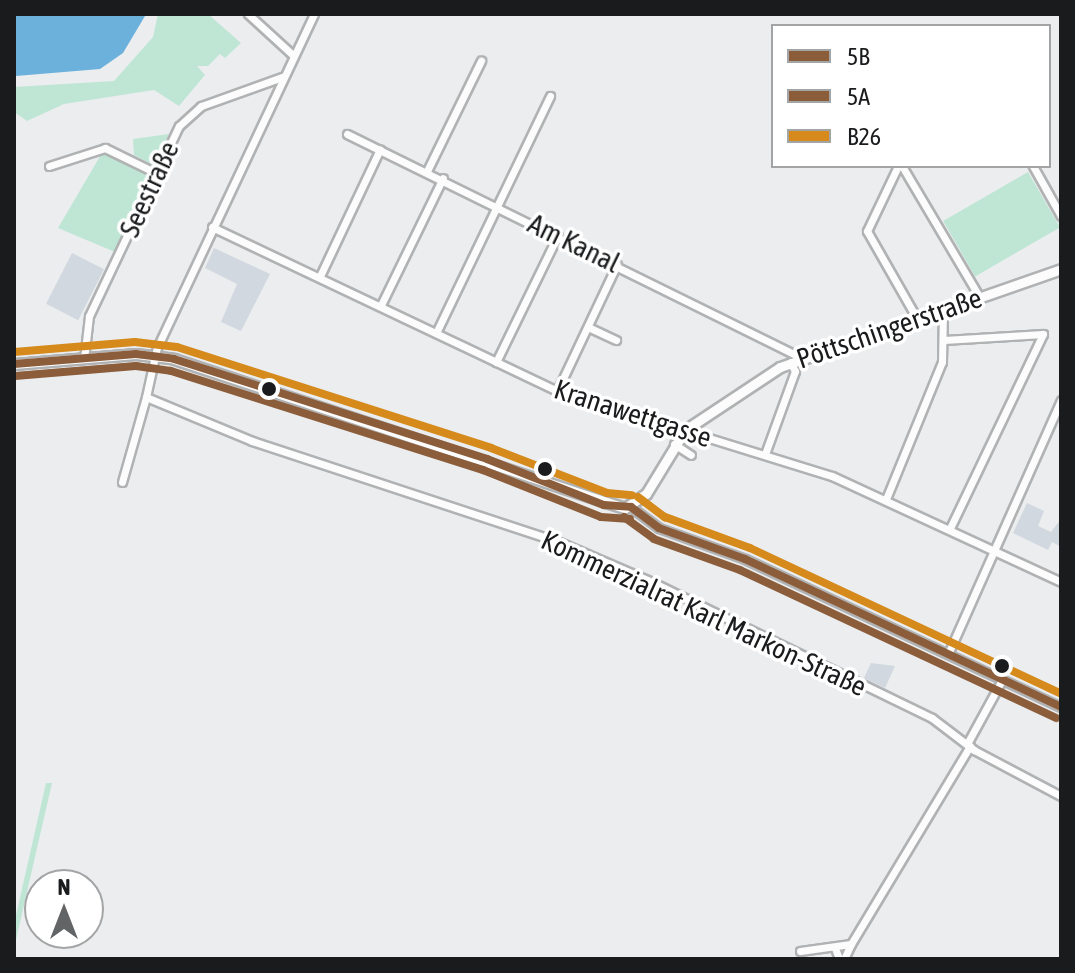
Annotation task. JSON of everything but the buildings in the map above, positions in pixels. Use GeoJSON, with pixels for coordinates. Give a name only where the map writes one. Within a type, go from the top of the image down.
{"type":"FeatureCollection","features":[{"type":"Feature","properties":{"kind":"main road","name":"Pöttschingerstraße"},"geometry":{"type":"LineString","coordinates":[[631,507],[646,494],[685,430],[795,359],[1061,269]]}},
{"type":"Feature","properties":{"kind":"main road"},"geometry":{"type":"LineString","coordinates":[[14,364],[156,355],[476,456],[604,505],[631,507]]}},
{"type":"Feature","properties":{"kind":"street"},"geometry":{"type":"LineString","coordinates":[[248,14],[294,56]]}},
{"type":"Feature","properties":{"kind":"street"},"geometry":{"type":"LineString","coordinates":[[122,482],[156,355],[212,227],[314,14]]}},
{"type":"Feature","properties":{"kind":"street"},"geometry":{"type":"LineString","coordinates":[[427,171],[481,61]]}},
{"type":"Feature","properties":{"kind":"street","name":"Seestraße"},"geometry":{"type":"LineString","coordinates":[[84,359],[89,316],[186,116],[282,77]]}},
{"type":"Feature","properties":{"kind":"street"},"geometry":{"type":"LineString","coordinates":[[436,333],[550,96]]}},
{"type":"Feature","properties":{"kind":"street","name":"Am Kanal"},"geometry":{"type":"LineString","coordinates":[[347,134],[617,264],[795,359]]}},
{"type":"Feature","properties":{"kind":"street"},"geometry":{"type":"LineString","coordinates":[[49,166],[105,148],[158,174]]}},
{"type":"Feature","properties":{"kind":"street"},"geometry":{"type":"LineString","coordinates":[[320,276],[380,149]]}},
{"type":"Feature","properties":{"kind":"street"},"geometry":{"type":"LineString","coordinates":[[899,168],[867,231],[916,317]]}},
{"type":"Feature","properties":{"kind":"street"},"geometry":{"type":"LineString","coordinates":[[901,168],[979,296]]}},
{"type":"Feature","properties":{"kind":"street"},"geometry":{"type":"LineString","coordinates":[[1034,168],[1061,216]]}},
{"type":"Feature","properties":{"kind":"street"},"geometry":{"type":"LineString","coordinates":[[381,305],[443,178]]}},
{"type":"Feature","properties":{"kind":"street","name":"Kranawettgasse"},"geometry":{"type":"LineString","coordinates":[[212,227],[557,391],[765,454],[886,499],[1061,582]]}},
{"type":"Feature","properties":{"kind":"street"},"geometry":{"type":"LineString","coordinates":[[496,362],[558,235]]}},
{"type":"Feature","properties":{"kind":"street"},"geometry":{"type":"LineString","coordinates":[[557,391],[617,264]]}},
{"type":"Feature","properties":{"kind":"street"},"geometry":{"type":"LineString","coordinates":[[886,499],[925,411],[944,340],[943,308]]}},
{"type":"Feature","properties":{"kind":"street"},"geometry":{"type":"LineString","coordinates":[[588,327],[616,340]]}},
{"type":"Feature","properties":{"kind":"street"},"geometry":{"type":"LineString","coordinates":[[944,340],[1043,334],[950,528]]}},
{"type":"Feature","properties":{"kind":"street"},"geometry":{"type":"LineString","coordinates":[[765,454],[795,371],[795,359]]}},
{"type":"Feature","properties":{"kind":"street","name":"Kommerzialrat Karl Markon-Straße"},"geometry":{"type":"LineString","coordinates":[[146,397],[252,441],[557,541],[761,633],[1061,796]]}},
{"type":"Feature","properties":{"kind":"street"},"geometry":{"type":"LineString","coordinates":[[948,654],[991,547],[1061,400]]}},
{"type":"Feature","properties":{"kind":"street"},"geometry":{"type":"LineString","coordinates":[[674,444],[691,455]]}},
{"type":"Feature","properties":{"kind":"street"},"geometry":{"type":"LineString","coordinates":[[631,507],[659,528],[745,559],[1061,707]]}},
{"type":"Feature","properties":{"kind":"street"},"geometry":{"type":"LineString","coordinates":[[835,948],[842,959],[969,744],[1002,680]]}},
{"type":"Feature","properties":{"kind":"street"},"geometry":{"type":"LineString","coordinates":[[800,951],[851,944]]}},
{"type":"Feature","properties":{"kind":"green space"},"geometry":{"type":"Polygon","coordinates":[[[158,14],[208,14],[241,43],[225,58],[220,54],[208,66],[197,66],[205,75],[179,106],[154,90],[64,104],[27,121],[14,112],[14,87],[114,81],[153,37],[158,14]]]}},
{"type":"Feature","properties":{"kind":"green space"},"geometry":{"type":"Polygon","coordinates":[[[169,134],[155,166],[134,155],[133,139],[169,134]]]}},
{"type":"Feature","properties":{"kind":"green space"},"geometry":{"type":"Polygon","coordinates":[[[102,153],[149,172],[115,252],[58,228],[102,153]]]}},
{"type":"Feature","properties":{"kind":"green space"},"geometry":{"type":"Polygon","coordinates":[[[1028,172],[1060,227],[975,276],[943,221],[1028,172]]]}},
{"type":"Feature","properties":{"kind":"green space"},"geometry":{"type":"Polygon","coordinates":[[[46,783],[52,783],[32,869],[26,869],[46,783]]]}},
{"type":"Feature","properties":{"kind":"green space"},"geometry":{"type":"Polygon","coordinates":[[[24,880],[24,905],[15,944],[14,924],[24,880]]]}},
{"type":"Feature","properties":{"kind":"water"},"geometry":{"type":"Polygon","coordinates":[[[14,14],[145,16],[123,53],[100,69],[16,76],[14,14]]]}},
{"type":"Feature","properties":{"kind":"transit line","name":"B26"},"geometry":{"type":"LineString","coordinates":[[14,352],[135,342],[177,347],[491,448],[607,493],[632,495]]}},
{"type":"Feature","properties":{"kind":"transit line","name":"5B"},"geometry":{"type":"LineString","coordinates":[[14,364],[136,354],[174,359],[487,459],[604,505],[631,507]]}},
{"type":"Feature","properties":{"kind":"transit line","name":"5A"},"geometry":{"type":"LineString","coordinates":[[15,376],[136,366],[171,371],[483,470],[601,517],[630,519]]}},
{"type":"Feature","properties":{"kind":"transit line","name":"B26"},"geometry":{"type":"LineString","coordinates":[[638,497],[665,517],[750,548],[1061,694]]}},
{"type":"Feature","properties":{"kind":"transit line","name":"5B"},"geometry":{"type":"LineString","coordinates":[[631,507],[659,528],[745,559],[1061,707]]}},
{"type":"Feature","properties":{"kind":"transit line","name":"5A"},"geometry":{"type":"LineString","coordinates":[[624,517],[654,539],[740,570],[1056,718]]}}]}
